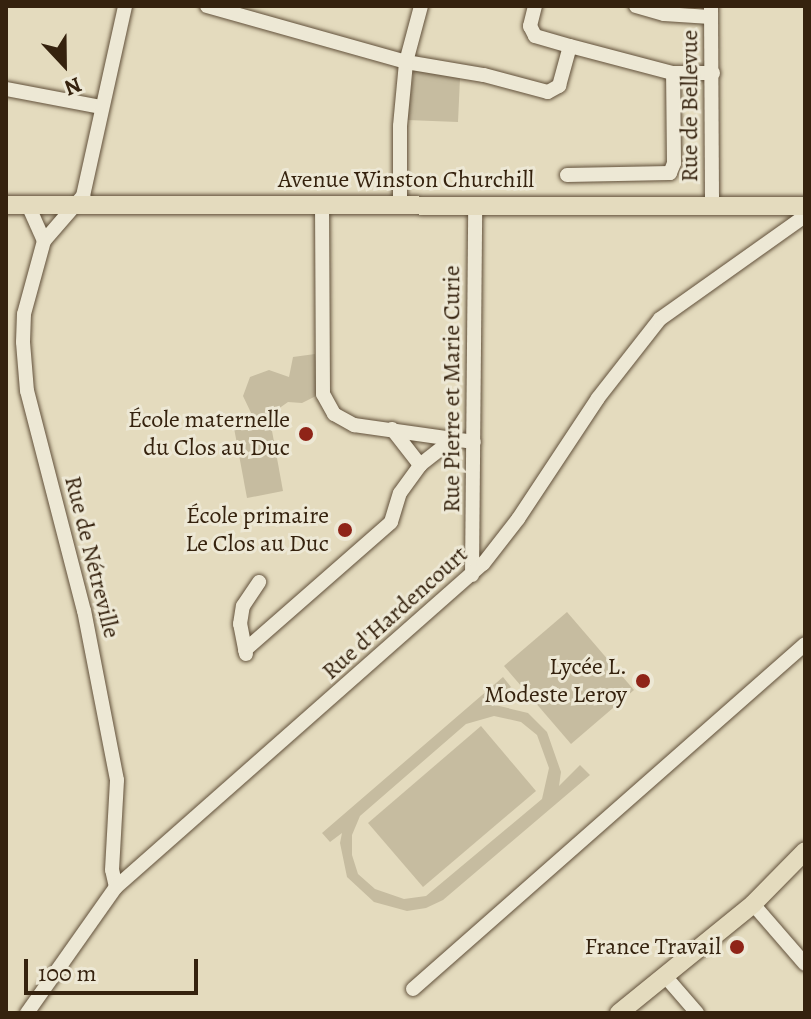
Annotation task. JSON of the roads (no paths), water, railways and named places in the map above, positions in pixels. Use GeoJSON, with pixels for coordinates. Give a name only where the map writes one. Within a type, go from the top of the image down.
{"type":"FeatureCollection","features":[{"type":"Feature","properties":{"kind":"main road","name":"Avenue Winston Churchill"},"geometry":{"type":"LineString","coordinates":[[6,205],[805,206]]}},
{"type":"Feature","properties":{"kind":"main road"},"geometry":{"type":"LineString","coordinates":[[619,1013],[753,904],[805,851]]}},
{"type":"Feature","properties":{"kind":"street"},"geometry":{"type":"LineString","coordinates":[[75,206],[87,182],[125,6]]}},
{"type":"Feature","properties":{"kind":"street"},"geometry":{"type":"LineString","coordinates":[[400,204],[400,126],[406,62],[421,6]]}},
{"type":"Feature","properties":{"kind":"street"},"geometry":{"type":"LineString","coordinates":[[535,6],[530,26],[535,36],[673,73],[713,73]]}},
{"type":"Feature","properties":{"kind":"street"},"geometry":{"type":"LineString","coordinates":[[636,6],[664,14],[711,12]]}},
{"type":"Feature","properties":{"kind":"street"},"geometry":{"type":"LineString","coordinates":[[214,7],[406,62],[484,75],[548,92],[559,86],[570,46]]}},
{"type":"Feature","properties":{"kind":"street","name":"Rue de Bellevue"},"geometry":{"type":"LineString","coordinates":[[711,12],[712,206]]}},
{"type":"Feature","properties":{"kind":"street"},"geometry":{"type":"LineString","coordinates":[[567,175],[670,173],[674,163],[673,73]]}},
{"type":"Feature","properties":{"kind":"street"},"geometry":{"type":"LineString","coordinates":[[6,89],[101,107]]}},
{"type":"Feature","properties":{"kind":"street"},"geometry":{"type":"LineString","coordinates":[[322,203],[323,394],[334,414],[354,425],[474,442]]}},
{"type":"Feature","properties":{"kind":"street","name":"Rue Pierre et Marie Curie"},"geometry":{"type":"LineString","coordinates":[[472,575],[475,204]]}},
{"type":"Feature","properties":{"kind":"street"},"geometry":{"type":"LineString","coordinates":[[28,205],[44,241]]}},
{"type":"Feature","properties":{"kind":"street","name":"Rue de Nétreville"},"geometry":{"type":"LineString","coordinates":[[75,206],[44,241],[24,314],[27,391],[102,690],[117,780],[112,861],[116,887]]}},
{"type":"Feature","properties":{"kind":"street"},"geometry":{"type":"LineString","coordinates":[[779,237],[784,206]]}},
{"type":"Feature","properties":{"kind":"street","name":"Rue d'Hardencourt"},"geometry":{"type":"LineString","coordinates":[[27,1013],[116,887],[472,575],[502,541],[598,398],[660,319],[805,216]]}},
{"type":"Feature","properties":{"kind":"street"},"geometry":{"type":"LineString","coordinates":[[392,429],[420,465]]}},
{"type":"Feature","properties":{"kind":"street"},"geometry":{"type":"LineString","coordinates":[[259,582],[243,606],[240,624],[246,652],[391,522],[400,493],[420,465],[453,439]]}},
{"type":"Feature","properties":{"kind":"street"},"geometry":{"type":"LineString","coordinates":[[413,989],[805,644]]}},
{"type":"Feature","properties":{"kind":"street"},"geometry":{"type":"LineString","coordinates":[[753,904],[805,964]]}},
{"type":"Feature","properties":{"kind":"street"},"geometry":{"type":"LineString","coordinates":[[665,976],[697,1013]]}},
{"type":"Feature","properties":{"kind":"place","name":"École maternelle du Clos au Duc"},"geometry":{"type":"Point","coordinates":[306,434]}},
{"type":"Feature","properties":{"kind":"place","name":"École primaire Le Clos au Duc"},"geometry":{"type":"Point","coordinates":[345,530]}},
{"type":"Feature","properties":{"kind":"place","name":"Lycée L. Modeste Leroy"},"geometry":{"type":"Point","coordinates":[643,681]}},
{"type":"Feature","properties":{"kind":"place","name":"France Travail"},"geometry":{"type":"Point","coordinates":[737,947]}}]}
